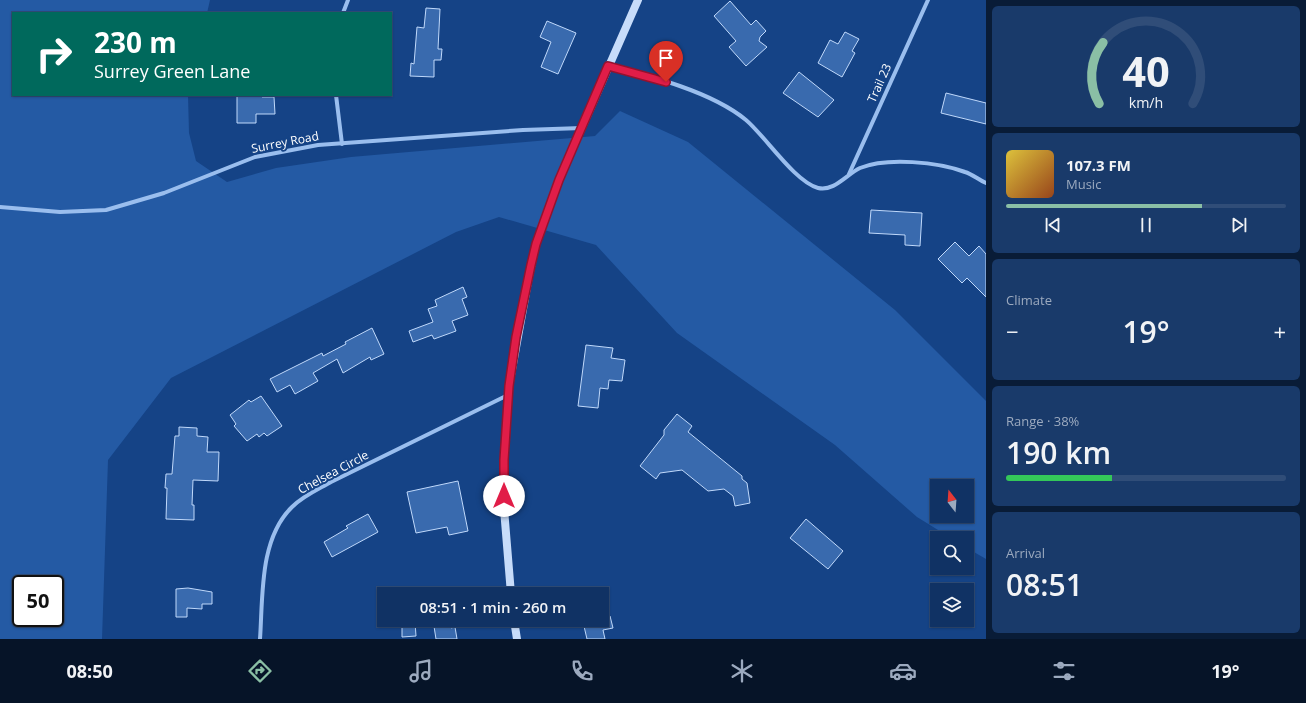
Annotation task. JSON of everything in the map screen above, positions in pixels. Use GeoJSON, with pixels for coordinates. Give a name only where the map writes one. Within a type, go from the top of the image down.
{"type":"FeatureCollection","features":[{"type":"Feature","properties":{"kind":"main road"},"geometry":{"type":"LineString","coordinates":[[510,587],[503,482],[508,395],[516,337],[536,244],[559,180],[638,0]]}},
{"type":"Feature","properties":{"kind":"main road"},"geometry":{"type":"LineString","coordinates":[[515,627],[516,639]]}},
{"type":"Feature","properties":{"kind":"street"},"geometry":{"type":"LineString","coordinates":[[343,12],[348,0]]}},
{"type":"Feature","properties":{"kind":"street","name":"Trail 23"},"geometry":{"type":"LineString","coordinates":[[849,174],[928,0]]}},
{"type":"Feature","properties":{"kind":"street"},"geometry":{"type":"LineString","coordinates":[[608,66],[681,87],[723,105],[746,120],[779,156],[808,183],[818,188],[829,188],[849,174],[874,164],[914,162],[933,164],[966,172],[986,183]]}},
{"type":"Feature","properties":{"kind":"street"},"geometry":{"type":"LineString","coordinates":[[336,96],[342,144]]}},
{"type":"Feature","properties":{"kind":"street","name":"Surrey Road"},"geometry":{"type":"LineString","coordinates":[[0,208],[60,212],[106,210],[164,193],[255,157],[318,145],[582,128]]}},
{"type":"Feature","properties":{"kind":"street","name":"Chelsea Circle"},"geometry":{"type":"LineString","coordinates":[[260,639],[265,577],[271,543],[282,519],[292,508],[303,498],[331,482],[508,395]]}},
{"type":"Feature","properties":{"kind":"shaded area"},"geometry":{"type":"Polygon","coordinates":[[[0,0],[210,0],[207,12],[12,12],[12,96],[188,96],[189,133],[196,161],[227,182],[276,168],[351,157],[595,136],[620,111],[688,142],[895,310],[986,401],[986,559],[974,552],[974,531],[940,531],[917,517],[835,445],[677,333],[596,245],[499,217],[456,232],[171,378],[108,460],[102,639],[0,639],[0,0]]]}},
{"type":"Feature","properties":{"kind":"building"},"geometry":{"type":"Polygon","coordinates":[[[730,1],[751,25],[756,20],[766,31],[760,37],[759,41],[767,47],[746,66],[729,47],[736,41],[714,16],[730,1]]]}},
{"type":"Feature","properties":{"kind":"building"},"geometry":{"type":"Polygon","coordinates":[[[426,8],[440,9],[438,49],[442,49],[441,60],[434,60],[434,77],[410,76],[411,63],[414,64],[417,27],[424,28],[426,8]]]}},
{"type":"Feature","properties":{"kind":"building"},"geometry":{"type":"Polygon","coordinates":[[[547,21],[576,33],[558,74],[541,67],[551,42],[540,37],[547,21]]]}},
{"type":"Feature","properties":{"kind":"building"},"geometry":{"type":"Polygon","coordinates":[[[845,32],[859,39],[852,51],[855,53],[842,77],[818,63],[830,40],[838,44],[845,32]]]}},
{"type":"Feature","properties":{"kind":"building"},"geometry":{"type":"Polygon","coordinates":[[[799,72],[834,100],[818,117],[783,93],[799,72]]]}},
{"type":"Feature","properties":{"kind":"building"},"geometry":{"type":"Polygon","coordinates":[[[946,93],[986,103],[986,124],[941,113],[946,93]]]}},
{"type":"Feature","properties":{"kind":"building"},"geometry":{"type":"Polygon","coordinates":[[[237,96],[274,97],[275,114],[256,114],[256,123],[237,123],[237,96]]]}},
{"type":"Feature","properties":{"kind":"building"},"geometry":{"type":"Polygon","coordinates":[[[871,210],[922,213],[920,246],[905,245],[905,235],[869,233],[871,210]]]}},
{"type":"Feature","properties":{"kind":"building"},"geometry":{"type":"Polygon","coordinates":[[[955,242],[969,256],[979,246],[986,254],[986,297],[967,278],[962,283],[938,259],[955,242]]]}},
{"type":"Feature","properties":{"kind":"building"},"geometry":{"type":"Polygon","coordinates":[[[463,287],[467,297],[462,299],[468,315],[452,321],[456,331],[434,339],[432,335],[413,342],[409,331],[433,322],[428,309],[437,306],[435,300],[463,287]]]}},
{"type":"Feature","properties":{"kind":"building"},"geometry":{"type":"Polygon","coordinates":[[[372,328],[384,354],[371,360],[370,357],[343,373],[337,359],[313,373],[318,381],[295,394],[290,385],[277,392],[270,379],[322,353],[323,356],[346,344],[345,342],[372,328]]]}},
{"type":"Feature","properties":{"kind":"building"},"geometry":{"type":"Polygon","coordinates":[[[586,345],[613,348],[611,358],[625,360],[622,381],[609,380],[608,389],[600,388],[598,408],[578,406],[586,345]]]}},
{"type":"Feature","properties":{"kind":"building"},"geometry":{"type":"Polygon","coordinates":[[[261,396],[282,426],[267,436],[264,433],[259,437],[257,434],[247,441],[234,426],[236,424],[230,415],[249,400],[251,402],[261,396]]]}},
{"type":"Feature","properties":{"kind":"building"},"geometry":{"type":"Polygon","coordinates":[[[677,414],[692,426],[688,432],[742,476],[742,479],[747,483],[750,503],[735,506],[733,496],[724,489],[708,491],[682,470],[660,473],[656,479],[640,466],[664,435],[664,430],[677,414]]]}},
{"type":"Feature","properties":{"kind":"building"},"geometry":{"type":"Polygon","coordinates":[[[179,427],[197,428],[197,436],[208,437],[207,452],[219,452],[218,481],[193,480],[192,505],[194,505],[194,520],[166,519],[166,474],[172,474],[175,436],[179,436],[179,427]]]}},
{"type":"Feature","properties":{"kind":"building"},"geometry":{"type":"Polygon","coordinates":[[[458,481],[468,531],[449,535],[447,527],[416,533],[407,492],[458,481]]]}},
{"type":"Feature","properties":{"kind":"building"},"geometry":{"type":"Polygon","coordinates":[[[368,514],[378,532],[332,557],[324,542],[348,528],[346,526],[368,514]]]}},
{"type":"Feature","properties":{"kind":"building"},"geometry":{"type":"Polygon","coordinates":[[[806,519],[843,551],[828,569],[790,538],[806,519]]]}},
{"type":"Feature","properties":{"kind":"building"},"geometry":{"type":"Polygon","coordinates":[[[188,588],[212,592],[212,604],[202,604],[202,609],[187,608],[187,617],[176,617],[176,589],[188,588]]]}},
{"type":"Feature","properties":{"kind":"building"},"geometry":{"type":"Polygon","coordinates":[[[609,616],[613,628],[603,630],[605,639],[587,639],[584,627],[609,627],[609,616]]]}},
{"type":"Feature","properties":{"kind":"building"},"geometry":{"type":"Polygon","coordinates":[[[402,627],[415,627],[416,636],[402,637],[402,627]]]}},
{"type":"Feature","properties":{"kind":"building"},"geometry":{"type":"Polygon","coordinates":[[[434,627],[455,627],[457,639],[436,639],[434,627]]]}},
{"type":"Feature","properties":{"kind":"route"},"geometry":{"type":"LineString","coordinates":[[504,496],[503,482],[508,395],[516,337],[536,244],[559,180],[608,66],[666,82]]}}]}
